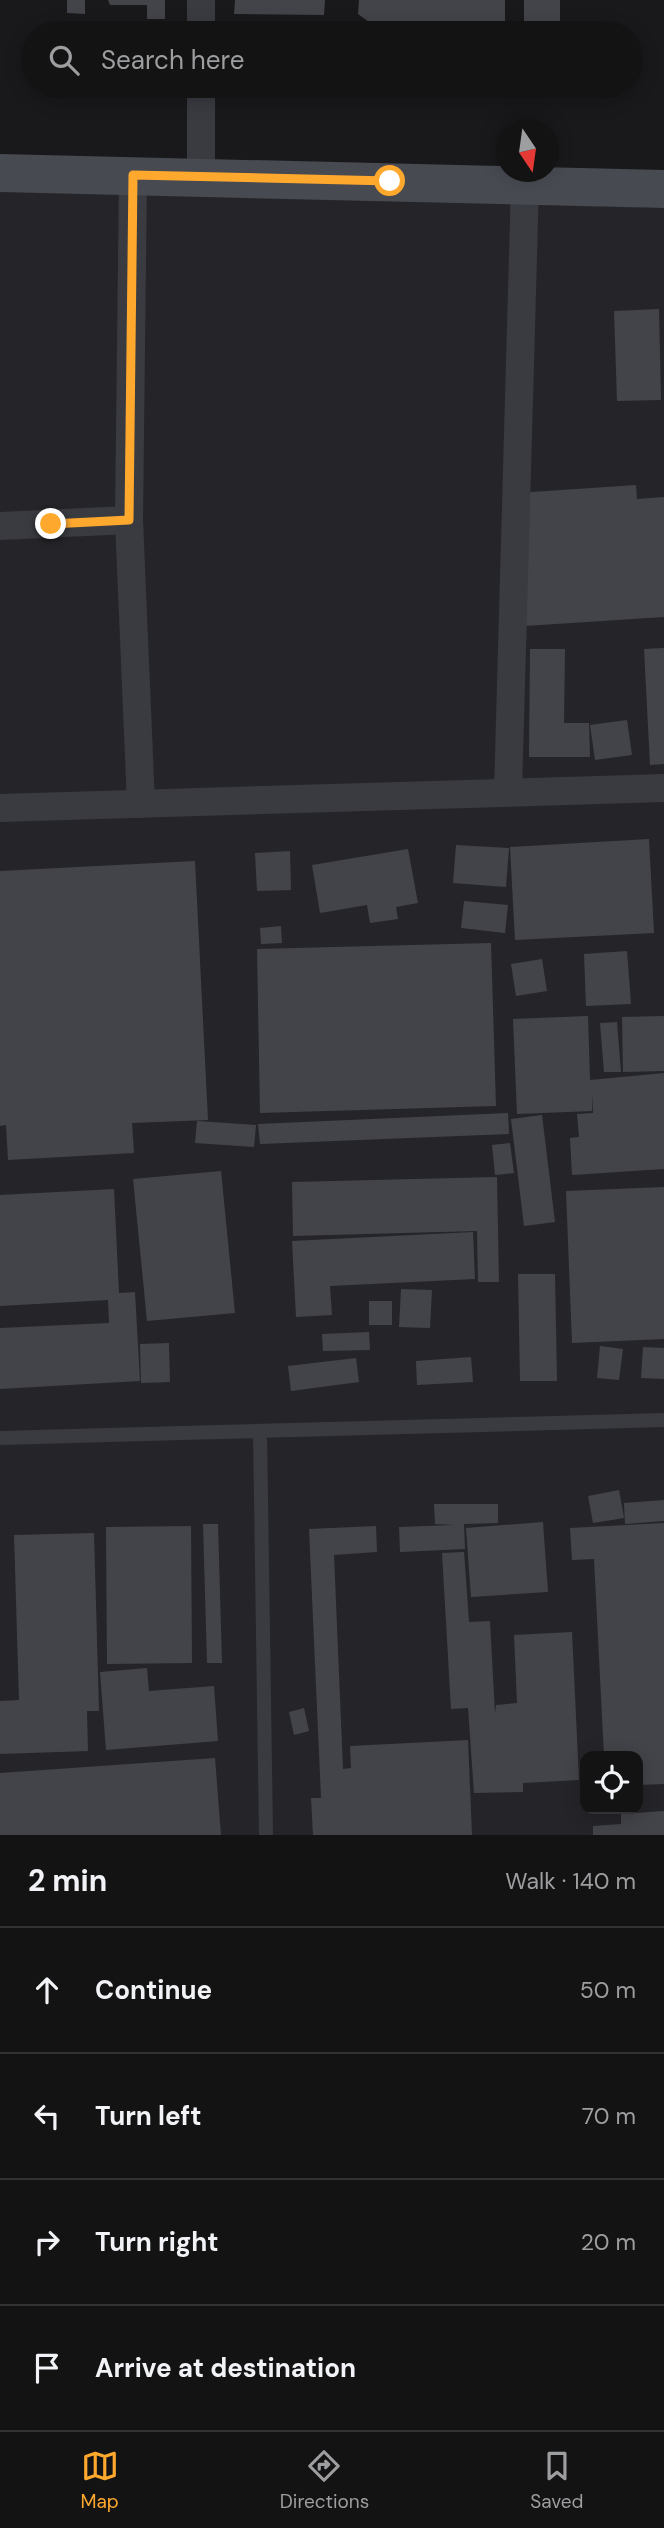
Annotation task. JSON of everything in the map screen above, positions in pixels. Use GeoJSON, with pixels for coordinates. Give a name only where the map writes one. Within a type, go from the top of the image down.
{"type":"FeatureCollection","features":[{"type":"Feature","properties":{"kind":"street"},"geometry":{"type":"LineString","coordinates":[[201,0],[201,21]]}},
{"type":"Feature","properties":{"kind":"street"},"geometry":{"type":"LineString","coordinates":[[201,98],[201,176]]}},
{"type":"Feature","properties":{"kind":"street"},"geometry":{"type":"LineString","coordinates":[[0,173],[664,188]]}},
{"type":"Feature","properties":{"kind":"street"},"geometry":{"type":"LineString","coordinates":[[133,175],[129,520],[141,804]]}},
{"type":"Feature","properties":{"kind":"street"},"geometry":{"type":"LineString","coordinates":[[508,792],[525,184]]}},
{"type":"Feature","properties":{"kind":"street"},"geometry":{"type":"LineString","coordinates":[[0,526],[129,520]]}},
{"type":"Feature","properties":{"kind":"street"},"geometry":{"type":"LineString","coordinates":[[0,808],[664,788]]}},
{"type":"Feature","properties":{"kind":"lane"},"geometry":{"type":"LineString","coordinates":[[0,1438],[664,1420]]}},
{"type":"Feature","properties":{"kind":"lane"},"geometry":{"type":"LineString","coordinates":[[260,1431],[266,1835]]}},
{"type":"Feature","properties":{"kind":"shaded area"},"geometry":{"type":"Polygon","coordinates":[[[0,187],[664,208],[664,1835],[0,1835],[0,187]]]}},
{"type":"Feature","properties":{"kind":"building"},"geometry":{"type":"Polygon","coordinates":[[[67,0],[85,0],[85,14],[67,13],[67,0]]]}},
{"type":"Feature","properties":{"kind":"building"},"geometry":{"type":"Polygon","coordinates":[[[108,0],[165,0],[165,19],[147,19],[147,5],[110,5],[108,0]]]}},
{"type":"Feature","properties":{"kind":"building"},"geometry":{"type":"Polygon","coordinates":[[[235,0],[325,0],[324,15],[234,14],[235,0]]]}},
{"type":"Feature","properties":{"kind":"building"},"geometry":{"type":"Polygon","coordinates":[[[359,0],[505,0],[505,21],[368,21],[358,14],[359,0]]]}},
{"type":"Feature","properties":{"kind":"building"},"geometry":{"type":"Polygon","coordinates":[[[524,0],[560,0],[560,21],[524,21],[524,0]]]}},
{"type":"Feature","properties":{"kind":"building"},"geometry":{"type":"Polygon","coordinates":[[[659,309],[661,400],[617,401],[614,311],[659,309]]]}},
{"type":"Feature","properties":{"kind":"building"},"geometry":{"type":"Polygon","coordinates":[[[636,485],[637,499],[664,497],[664,617],[525,626],[517,493],[636,485]]]}},
{"type":"Feature","properties":{"kind":"building"},"geometry":{"type":"Polygon","coordinates":[[[664,648],[664,764],[650,765],[644,649],[664,648]]]}},
{"type":"Feature","properties":{"kind":"building"},"geometry":{"type":"Polygon","coordinates":[[[530,649],[565,649],[564,723],[589,723],[590,757],[529,757],[530,649]]]}},
{"type":"Feature","properties":{"kind":"building"},"geometry":{"type":"Polygon","coordinates":[[[627,720],[632,755],[595,760],[590,725],[627,720]]]}},
{"type":"Feature","properties":{"kind":"building"},"geometry":{"type":"Polygon","coordinates":[[[649,839],[654,933],[515,940],[510,847],[649,839]]]}},
{"type":"Feature","properties":{"kind":"building"},"geometry":{"type":"Polygon","coordinates":[[[456,845],[509,848],[506,887],[453,883],[456,845]]]}},
{"type":"Feature","properties":{"kind":"building"},"geometry":{"type":"Polygon","coordinates":[[[408,849],[418,903],[396,907],[398,919],[370,923],[367,905],[320,913],[312,865],[408,849]]]}},
{"type":"Feature","properties":{"kind":"building"},"geometry":{"type":"Polygon","coordinates":[[[290,851],[291,890],[257,891],[255,853],[290,851]]]}},
{"type":"Feature","properties":{"kind":"building"},"geometry":{"type":"Polygon","coordinates":[[[195,861],[208,1120],[132,1123],[134,1153],[8,1160],[6,1125],[0,1126],[0,871],[195,861]]]}},
{"type":"Feature","properties":{"kind":"building"},"geometry":{"type":"Polygon","coordinates":[[[464,901],[508,905],[505,933],[461,928],[464,901]]]}},
{"type":"Feature","properties":{"kind":"building"},"geometry":{"type":"Polygon","coordinates":[[[281,926],[282,943],[261,944],[260,928],[281,926]]]}},
{"type":"Feature","properties":{"kind":"building"},"geometry":{"type":"Polygon","coordinates":[[[491,943],[496,1106],[260,1113],[257,949],[491,943]]]}},
{"type":"Feature","properties":{"kind":"building"},"geometry":{"type":"Polygon","coordinates":[[[627,951],[631,1004],[586,1006],[584,954],[627,951]]]}},
{"type":"Feature","properties":{"kind":"building"},"geometry":{"type":"Polygon","coordinates":[[[542,959],[547,991],[516,996],[511,964],[542,959]]]}},
{"type":"Feature","properties":{"kind":"building"},"geometry":{"type":"Polygon","coordinates":[[[588,1016],[590,1080],[664,1073],[664,1169],[572,1175],[570,1138],[579,1137],[577,1114],[593,1113],[592,1093],[592,1111],[517,1114],[513,1019],[588,1016]]]}},
{"type":"Feature","properties":{"kind":"building"},"geometry":{"type":"Polygon","coordinates":[[[664,1016],[664,1071],[623,1072],[622,1017],[664,1016]]]}},
{"type":"Feature","properties":{"kind":"building"},"geometry":{"type":"Polygon","coordinates":[[[617,1022],[621,1072],[604,1072],[600,1023],[617,1022]]]}},
{"type":"Feature","properties":{"kind":"building"},"geometry":{"type":"Polygon","coordinates":[[[508,1113],[509,1134],[260,1144],[258,1124],[508,1113]]]}},
{"type":"Feature","properties":{"kind":"building"},"geometry":{"type":"Polygon","coordinates":[[[542,1115],[555,1222],[524,1226],[511,1119],[542,1115]]]}},
{"type":"Feature","properties":{"kind":"building"},"geometry":{"type":"Polygon","coordinates":[[[197,1121],[256,1125],[254,1147],[195,1143],[197,1121]]]}},
{"type":"Feature","properties":{"kind":"building"},"geometry":{"type":"Polygon","coordinates":[[[510,1143],[514,1173],[495,1175],[492,1145],[510,1143]]]}},
{"type":"Feature","properties":{"kind":"building"},"geometry":{"type":"Polygon","coordinates":[[[221,1171],[235,1313],[147,1321],[133,1179],[221,1171]]]}},
{"type":"Feature","properties":{"kind":"building"},"geometry":{"type":"Polygon","coordinates":[[[497,1177],[499,1282],[478,1282],[477,1231],[293,1236],[292,1182],[497,1177]]]}},
{"type":"Feature","properties":{"kind":"building"},"geometry":{"type":"Polygon","coordinates":[[[664,1187],[664,1339],[572,1343],[566,1191],[664,1187]]]}},
{"type":"Feature","properties":{"kind":"building"},"geometry":{"type":"Polygon","coordinates":[[[114,1189],[119,1293],[135,1292],[140,1381],[0,1389],[0,1328],[109,1323],[108,1300],[0,1306],[0,1195],[114,1189]]]}},
{"type":"Feature","properties":{"kind":"building"},"geometry":{"type":"Polygon","coordinates":[[[473,1232],[475,1279],[330,1286],[332,1315],[296,1317],[292,1241],[473,1232]]]}},
{"type":"Feature","properties":{"kind":"building"},"geometry":{"type":"Polygon","coordinates":[[[518,1274],[555,1274],[557,1381],[520,1381],[518,1274]]]}},
{"type":"Feature","properties":{"kind":"building"},"geometry":{"type":"Polygon","coordinates":[[[401,1289],[432,1290],[430,1328],[399,1327],[401,1289]]]}},
{"type":"Feature","properties":{"kind":"building"},"geometry":{"type":"Polygon","coordinates":[[[369,1301],[392,1301],[392,1325],[369,1325],[369,1301]]]}},
{"type":"Feature","properties":{"kind":"building"},"geometry":{"type":"Polygon","coordinates":[[[369,1332],[370,1350],[323,1351],[322,1334],[369,1332]]]}},
{"type":"Feature","properties":{"kind":"building"},"geometry":{"type":"Polygon","coordinates":[[[169,1343],[170,1382],[141,1383],[140,1344],[169,1343]]]}},
{"type":"Feature","properties":{"kind":"building"},"geometry":{"type":"Polygon","coordinates":[[[600,1346],[623,1349],[619,1380],[597,1378],[600,1346]]]}},
{"type":"Feature","properties":{"kind":"building"},"geometry":{"type":"Polygon","coordinates":[[[643,1347],[664,1348],[664,1379],[641,1378],[643,1347]]]}},
{"type":"Feature","properties":{"kind":"building"},"geometry":{"type":"Polygon","coordinates":[[[471,1357],[473,1382],[417,1385],[416,1361],[471,1357]]]}},
{"type":"Feature","properties":{"kind":"building"},"geometry":{"type":"Polygon","coordinates":[[[356,1358],[359,1382],[291,1391],[288,1366],[356,1358]]]}},
{"type":"Feature","properties":{"kind":"building"},"geometry":{"type":"Polygon","coordinates":[[[619,1490],[624,1518],[593,1523],[588,1496],[619,1490]]]}},
{"type":"Feature","properties":{"kind":"building"},"geometry":{"type":"Polygon","coordinates":[[[664,1500],[664,1521],[625,1524],[624,1503],[664,1500]]]}},
{"type":"Feature","properties":{"kind":"building"},"geometry":{"type":"Polygon","coordinates":[[[434,1504],[498,1504],[498,1523],[464,1524],[465,1549],[400,1552],[399,1527],[454,1525],[435,1524],[434,1504]]]}},
{"type":"Feature","properties":{"kind":"building"},"geometry":{"type":"Polygon","coordinates":[[[543,1522],[548,1592],[471,1597],[466,1528],[543,1522]]]}},
{"type":"Feature","properties":{"kind":"building"},"geometry":{"type":"Polygon","coordinates":[[[664,1523],[664,1784],[643,1785],[643,1751],[604,1751],[594,1559],[572,1560],[570,1528],[664,1523]]]}},
{"type":"Feature","properties":{"kind":"building"},"geometry":{"type":"Polygon","coordinates":[[[203,1524],[218,1524],[222,1663],[207,1663],[203,1524]]]}},
{"type":"Feature","properties":{"kind":"building"},"geometry":{"type":"Polygon","coordinates":[[[191,1526],[192,1663],[107,1664],[106,1527],[191,1526]]]}},
{"type":"Feature","properties":{"kind":"building"},"geometry":{"type":"Polygon","coordinates":[[[376,1526],[377,1552],[334,1555],[343,1769],[351,1768],[350,1746],[468,1740],[472,1835],[313,1835],[311,1798],[321,1798],[309,1529],[376,1526]]]}},
{"type":"Feature","properties":{"kind":"building"},"geometry":{"type":"Polygon","coordinates":[[[94,1533],[99,1711],[87,1711],[88,1751],[0,1754],[0,1701],[19,1700],[14,1535],[94,1533]]]}},
{"type":"Feature","properties":{"kind":"building"},"geometry":{"type":"Polygon","coordinates":[[[464,1552],[469,1622],[490,1621],[495,1714],[496,1705],[517,1703],[514,1635],[572,1632],[579,1780],[523,1783],[523,1792],[474,1793],[468,1708],[451,1709],[442,1553],[464,1552]]]}},
{"type":"Feature","properties":{"kind":"building"},"geometry":{"type":"Polygon","coordinates":[[[147,1668],[149,1691],[214,1686],[218,1741],[106,1750],[100,1672],[147,1668]]]}},
{"type":"Feature","properties":{"kind":"building"},"geometry":{"type":"Polygon","coordinates":[[[304,1708],[309,1731],[294,1735],[289,1712],[304,1708]]]}},
{"type":"Feature","properties":{"kind":"building"},"geometry":{"type":"Polygon","coordinates":[[[215,1758],[221,1835],[0,1835],[0,1773],[215,1758]]]}},
{"type":"Feature","properties":{"kind":"building"},"geometry":{"type":"Polygon","coordinates":[[[664,1811],[664,1835],[593,1835],[593,1826],[621,1824],[621,1814],[664,1811]]]}},
{"type":"Feature","properties":{"kind":"route"},"geometry":{"type":"LineString","coordinates":[[51,524],[129,520],[133,175],[390,181]]}}]}
